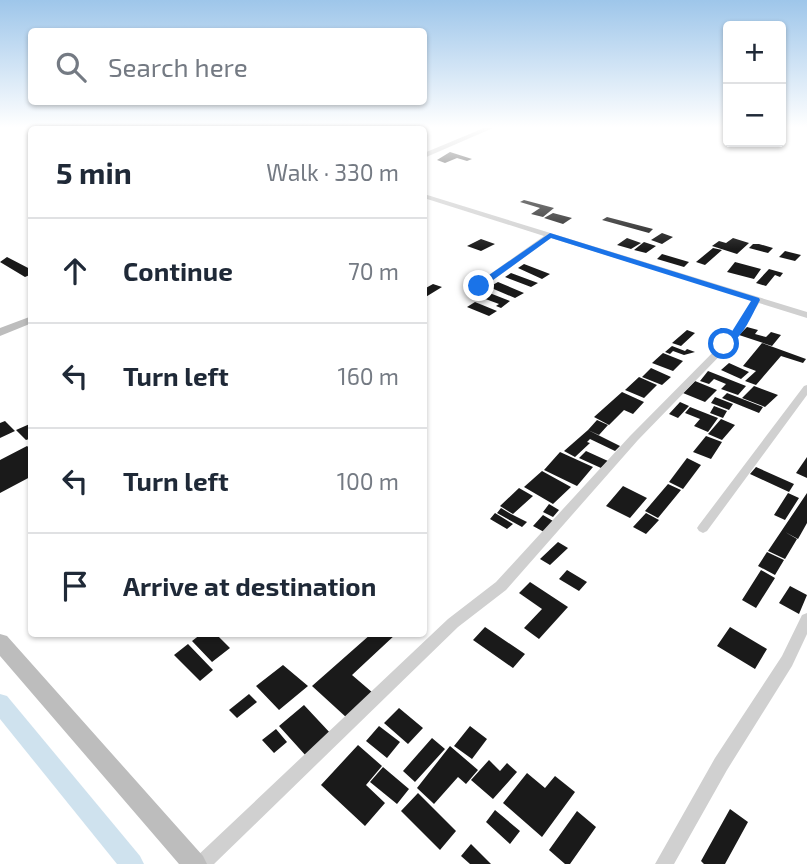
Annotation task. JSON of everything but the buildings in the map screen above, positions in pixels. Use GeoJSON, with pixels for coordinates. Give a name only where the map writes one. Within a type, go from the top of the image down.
{"type":"FeatureCollection","features":[{"type":"Feature","properties":{"kind":"street"},"geometry":{"type":"LineString","coordinates":[[427,197],[807,316]]}},
{"type":"Feature","properties":{"kind":"street"},"geometry":{"type":"LineString","coordinates":[[479,286],[550,235]]}},
{"type":"Feature","properties":{"kind":"street"},"geometry":{"type":"LineString","coordinates":[[201,864],[453,623],[501,586],[634,438],[735,335],[756,300]]}},
{"type":"Feature","properties":{"kind":"street"},"geometry":{"type":"LineString","coordinates":[[0,332],[28,321]]}},
{"type":"Feature","properties":{"kind":"street"},"geometry":{"type":"LineString","coordinates":[[703,528],[807,388]]}},
{"type":"Feature","properties":{"kind":"street"},"geometry":{"type":"LineString","coordinates":[[664,864],[721,764],[787,661],[807,619]]}},
{"type":"Feature","properties":{"kind":"street"},"geometry":{"type":"LineString","coordinates":[[0,642],[195,864]]}},
{"type":"Feature","properties":{"kind":"waterway"},"geometry":{"type":"LineString","coordinates":[[0,703],[132,864]]}},
{"type":"Feature","properties":{"kind":"route"},"geometry":{"type":"LineString","coordinates":[[479,286],[550,235],[756,300],[735,335],[724,344]]}}]}
